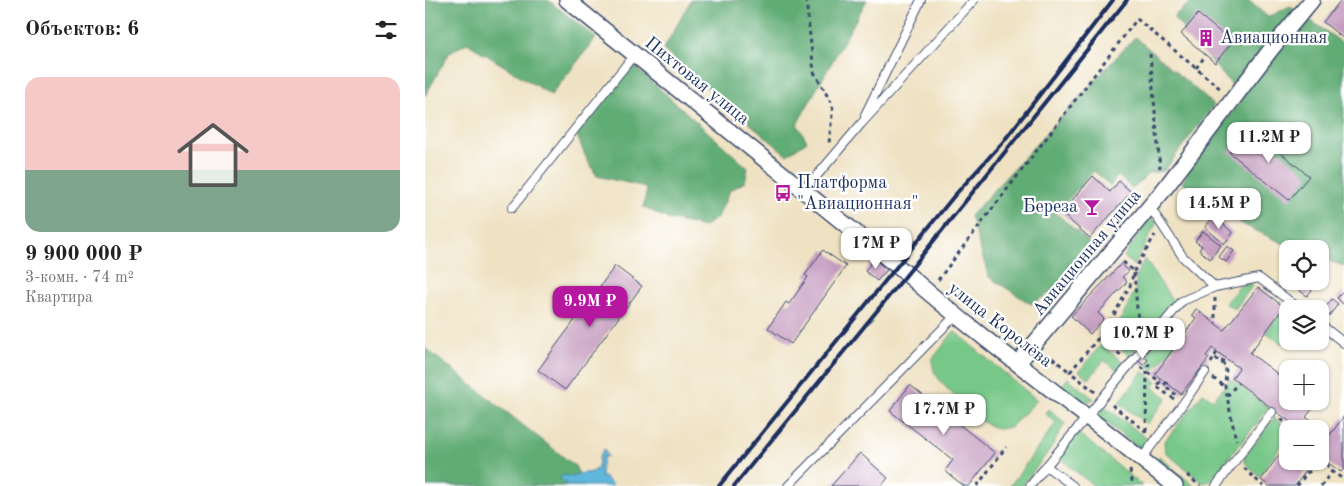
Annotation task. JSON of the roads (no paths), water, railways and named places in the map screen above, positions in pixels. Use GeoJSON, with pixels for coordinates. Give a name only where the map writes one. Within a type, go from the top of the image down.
{"type":"FeatureCollection","features":[{"type":"Feature","properties":{"kind":"street","name":"Пихтовая улица"},"geometry":{"type":"LineString","coordinates":[[567,0],[803,192]]}},
{"type":"Feature","properties":{"kind":"street","name":"Авиационная улица"},"geometry":{"type":"LineString","coordinates":[[1018,363],[1150,207],[1312,0]]}},
{"type":"Feature","properties":{"kind":"street","name":"улица Королёва"},"geometry":{"type":"LineString","coordinates":[[803,192],[907,274],[955,316],[1175,486]]}},
{"type":"Feature","properties":{"kind":"lane"},"geometry":{"type":"LineString","coordinates":[[861,124],[921,0]]}},
{"type":"Feature","properties":{"kind":"lane"},"geometry":{"type":"LineString","coordinates":[[803,192],[861,124],[974,0]]}},
{"type":"Feature","properties":{"kind":"lane"},"geometry":{"type":"LineString","coordinates":[[512,208],[634,55]]}},
{"type":"Feature","properties":{"kind":"lane"},"geometry":{"type":"LineString","coordinates":[[1150,207],[1160,225],[1183,257],[1215,287]]}},
{"type":"Feature","properties":{"kind":"lane"},"geometry":{"type":"LineString","coordinates":[[1030,486],[1182,301],[1215,287],[1259,278],[1288,300]]}},
{"type":"Feature","properties":{"kind":"lane"},"geometry":{"type":"LineString","coordinates":[[788,486],[955,316]]}},
{"type":"Feature","properties":{"kind":"lane"},"geometry":{"type":"LineString","coordinates":[[1329,331],[1344,343]]}},
{"type":"Feature","properties":{"kind":"lane"},"geometry":{"type":"LineString","coordinates":[[1141,458],[1205,372]]}},
{"type":"Feature","properties":{"kind":"lane"},"geometry":{"type":"LineString","coordinates":[[1215,486],[1272,412]]}},
{"type":"Feature","properties":{"kind":"lane"},"geometry":{"type":"LineString","coordinates":[[1046,466],[1073,486]]}},
{"type":"Feature","properties":{"kind":"water"},"geometry":{"type":"Polygon","coordinates":[[[604,449],[608,457],[604,456],[601,477],[605,477],[613,486],[565,486],[567,483],[563,482],[560,478],[564,475],[573,477],[577,474],[592,472],[598,468],[599,457],[604,449]]]}},
{"type":"Feature","properties":{"kind":"railway"},"geometry":{"type":"LineString","coordinates":[[719,486],[954,196],[1003,142],[1113,0]]}},
{"type":"Feature","properties":{"kind":"railway"},"geometry":{"type":"LineString","coordinates":[[734,486],[1127,0]]}},
{"type":"Feature","properties":{"kind":"place","name":"Авиационная"},"geometry":{"type":"Point","coordinates":[1206,38]}},
{"type":"Feature","properties":{"kind":"place","name":"Платформа \"Авиационная\""},"geometry":{"type":"Point","coordinates":[783,193]}},
{"type":"Feature","properties":{"kind":"place","name":"Береза"},"geometry":{"type":"Point","coordinates":[1092,207]}}]}
